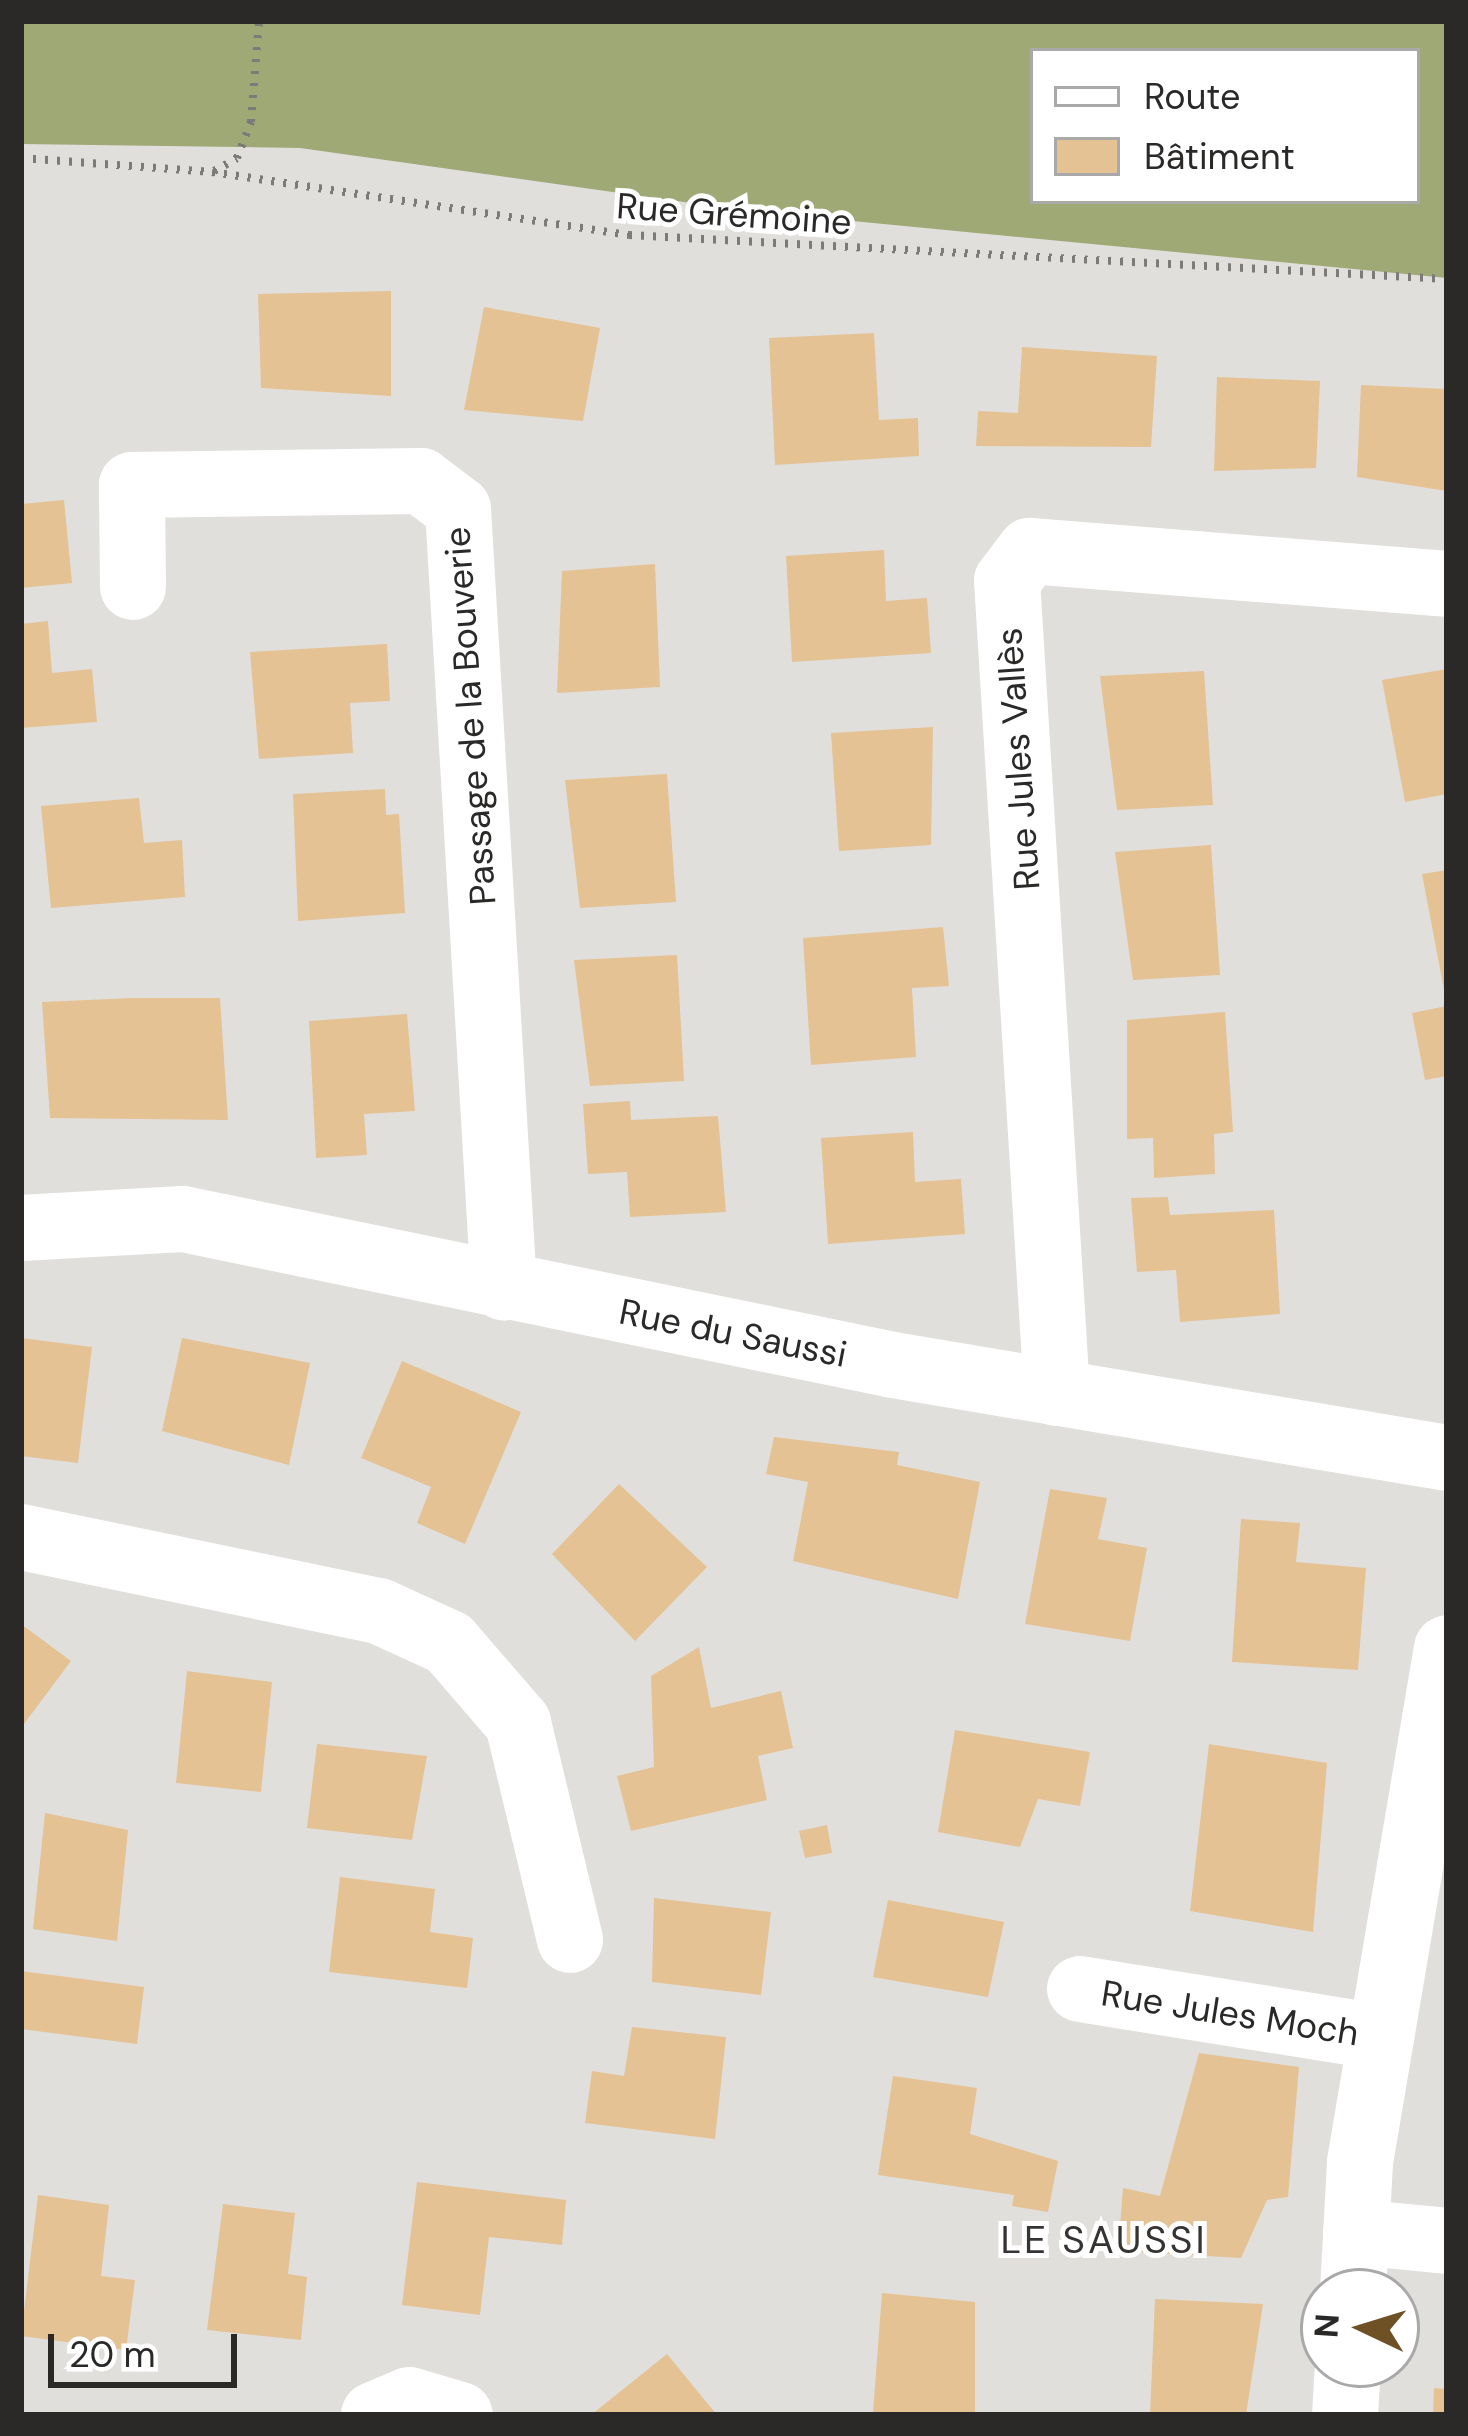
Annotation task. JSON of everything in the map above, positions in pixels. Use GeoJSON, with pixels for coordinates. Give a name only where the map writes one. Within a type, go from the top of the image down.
{"type":"FeatureCollection","features":[{"type":"Feature","properties":{"kind":"street","name":"Passage de la Bouverie"},"geometry":{"type":"LineString","coordinates":[[133,587],[132,484],[421,481],[458,509],[504,1288]]}},
{"type":"Feature","properties":{"kind":"street","name":"Rue Jules Vallès"},"geometry":{"type":"LineString","coordinates":[[1058,1393],[1007,581],[1030,551],[1447,584]]}},
{"type":"Feature","properties":{"kind":"street","name":"Rue du Saussi"},"geometry":{"type":"LineString","coordinates":[[21,1228],[183,1219],[504,1288],[1058,1393],[1447,1458]]}},
{"type":"Feature","properties":{"kind":"street"},"geometry":{"type":"LineString","coordinates":[[21,1537],[379,1611],[449,1643],[518,1724],[570,1940]]}},
{"type":"Feature","properties":{"kind":"street","name":"Rue Jules Moch"},"geometry":{"type":"LineString","coordinates":[[1354,2262],[1381,2037],[1447,1648]]}},
{"type":"Feature","properties":{"kind":"street","name":"Rue Jules Moch"},"geometry":{"type":"LineString","coordinates":[[1080,1989],[1381,2037]]}},
{"type":"Feature","properties":{"kind":"street"},"geometry":{"type":"LineString","coordinates":[[1354,2262],[1447,2241]]}},
{"type":"Feature","properties":{"kind":"street"},"geometry":{"type":"LineString","coordinates":[[374,2415],[409,2400],[460,2415]]}},
{"type":"Feature","properties":{"kind":"path"},"geometry":{"type":"LineString","coordinates":[[212,172],[236,158],[250,122],[259,21]]}},
{"type":"Feature","properties":{"kind":"path","name":"Rue Grémoine"},"geometry":{"type":"LineString","coordinates":[[21,158],[212,172],[629,236],[1447,279]]}},
{"type":"Feature","properties":{"kind":"green space"},"geometry":{"type":"Polygon","coordinates":[[[21,21],[1447,21],[1447,278],[748,211],[300,148],[21,144],[21,21]]]}},
{"type":"Feature","properties":{"kind":"building"},"geometry":{"type":"Polygon","coordinates":[[[391,291],[391,396],[261,388],[258,294],[391,291]]]}},
{"type":"Feature","properties":{"kind":"building"},"geometry":{"type":"Polygon","coordinates":[[[484,307],[600,328],[583,421],[464,410],[484,307]]]}},
{"type":"Feature","properties":{"kind":"building"},"geometry":{"type":"Polygon","coordinates":[[[874,333],[879,420],[918,418],[919,456],[775,465],[769,338],[874,333]]]}},
{"type":"Feature","properties":{"kind":"building"},"geometry":{"type":"Polygon","coordinates":[[[1022,347],[1157,356],[1151,447],[976,446],[978,411],[1018,413],[1022,347]]]}},
{"type":"Feature","properties":{"kind":"building"},"geometry":{"type":"Polygon","coordinates":[[[1217,377],[1320,381],[1316,468],[1214,471],[1217,377]]]}},
{"type":"Feature","properties":{"kind":"building"},"geometry":{"type":"Polygon","coordinates":[[[1361,385],[1447,389],[1447,491],[1357,477],[1361,385]]]}},
{"type":"Feature","properties":{"kind":"building"},"geometry":{"type":"Polygon","coordinates":[[[64,500],[72,583],[21,588],[21,504],[64,500]]]}},
{"type":"Feature","properties":{"kind":"building"},"geometry":{"type":"Polygon","coordinates":[[[884,550],[886,601],[927,598],[931,653],[792,662],[786,556],[884,550]]]}},
{"type":"Feature","properties":{"kind":"building"},"geometry":{"type":"Polygon","coordinates":[[[655,564],[660,687],[557,693],[562,571],[655,564]]]}},
{"type":"Feature","properties":{"kind":"building"},"geometry":{"type":"Polygon","coordinates":[[[48,621],[52,673],[92,669],[97,722],[21,728],[21,624],[48,621]]]}},
{"type":"Feature","properties":{"kind":"building"},"geometry":{"type":"Polygon","coordinates":[[[387,644],[390,701],[350,703],[353,753],[259,759],[250,652],[387,644]]]}},
{"type":"Feature","properties":{"kind":"building"},"geometry":{"type":"Polygon","coordinates":[[[1447,669],[1447,794],[1405,802],[1382,680],[1447,669]]]}},
{"type":"Feature","properties":{"kind":"building"},"geometry":{"type":"Polygon","coordinates":[[[1204,671],[1213,805],[1117,810],[1100,676],[1204,671]]]}},
{"type":"Feature","properties":{"kind":"building"},"geometry":{"type":"Polygon","coordinates":[[[933,727],[931,845],[839,851],[831,733],[933,727]]]}},
{"type":"Feature","properties":{"kind":"building"},"geometry":{"type":"Polygon","coordinates":[[[667,774],[676,902],[580,908],[565,780],[667,774]]]}},
{"type":"Feature","properties":{"kind":"building"},"geometry":{"type":"Polygon","coordinates":[[[385,789],[386,815],[399,814],[405,913],[298,921],[293,794],[385,789]]]}},
{"type":"Feature","properties":{"kind":"building"},"geometry":{"type":"Polygon","coordinates":[[[139,798],[144,843],[182,840],[185,897],[51,908],[41,806],[139,798]]]}},
{"type":"Feature","properties":{"kind":"building"},"geometry":{"type":"Polygon","coordinates":[[[1211,845],[1220,975],[1133,980],[1115,852],[1211,845]]]}},
{"type":"Feature","properties":{"kind":"building"},"geometry":{"type":"Polygon","coordinates":[[[1447,870],[1447,995],[1445,995],[1422,874],[1447,870]]]}},
{"type":"Feature","properties":{"kind":"building"},"geometry":{"type":"Polygon","coordinates":[[[943,927],[949,986],[912,988],[916,1057],[811,1065],[803,938],[943,927]]]}},
{"type":"Feature","properties":{"kind":"building"},"geometry":{"type":"Polygon","coordinates":[[[677,955],[684,1081],[590,1086],[574,960],[677,955]]]}},
{"type":"Feature","properties":{"kind":"building"},"geometry":{"type":"Polygon","coordinates":[[[220,998],[228,1120],[50,1118],[42,1002],[220,998]]]}},
{"type":"Feature","properties":{"kind":"building"},"geometry":{"type":"Polygon","coordinates":[[[1447,1006],[1447,1076],[1425,1080],[1412,1013],[1447,1006]]]}},
{"type":"Feature","properties":{"kind":"building"},"geometry":{"type":"Polygon","coordinates":[[[1225,1012],[1233,1132],[1214,1134],[1215,1174],[1154,1178],[1153,1138],[1127,1139],[1127,1020],[1225,1012]]]}},
{"type":"Feature","properties":{"kind":"building"},"geometry":{"type":"Polygon","coordinates":[[[407,1014],[415,1111],[364,1114],[367,1155],[316,1158],[309,1021],[407,1014]]]}},
{"type":"Feature","properties":{"kind":"building"},"geometry":{"type":"Polygon","coordinates":[[[630,1101],[631,1120],[718,1116],[726,1212],[630,1217],[627,1172],[588,1174],[583,1104],[630,1101]]]}},
{"type":"Feature","properties":{"kind":"building"},"geometry":{"type":"Polygon","coordinates":[[[913,1132],[915,1182],[961,1179],[965,1234],[828,1244],[821,1138],[913,1132]]]}},
{"type":"Feature","properties":{"kind":"building"},"geometry":{"type":"Polygon","coordinates":[[[1168,1197],[1170,1215],[1274,1210],[1280,1314],[1180,1322],[1176,1270],[1137,1272],[1131,1198],[1168,1197]]]}},
{"type":"Feature","properties":{"kind":"building"},"geometry":{"type":"Polygon","coordinates":[[[21,1338],[92,1347],[78,1463],[21,1456],[21,1338]]]}},
{"type":"Feature","properties":{"kind":"building"},"geometry":{"type":"Polygon","coordinates":[[[182,1338],[310,1363],[289,1465],[162,1431],[182,1338]]]}},
{"type":"Feature","properties":{"kind":"building"},"geometry":{"type":"Polygon","coordinates":[[[402,1361],[521,1412],[465,1544],[417,1523],[431,1487],[361,1458],[402,1361]]]}},
{"type":"Feature","properties":{"kind":"building"},"geometry":{"type":"Polygon","coordinates":[[[774,1437],[899,1452],[897,1465],[980,1482],[958,1599],[793,1561],[808,1482],[766,1474],[774,1437]]]}},
{"type":"Feature","properties":{"kind":"building"},"geometry":{"type":"Polygon","coordinates":[[[619,1484],[707,1567],[635,1641],[552,1554],[619,1484]]]}},
{"type":"Feature","properties":{"kind":"building"},"geometry":{"type":"Polygon","coordinates":[[[1050,1489],[1107,1498],[1098,1539],[1147,1548],[1130,1641],[1025,1624],[1050,1489]]]}},
{"type":"Feature","properties":{"kind":"building"},"geometry":{"type":"Polygon","coordinates":[[[1241,1519],[1300,1523],[1296,1562],[1366,1568],[1358,1670],[1232,1662],[1241,1519]]]}},
{"type":"Feature","properties":{"kind":"building"},"geometry":{"type":"Polygon","coordinates":[[[21,1624],[71,1661],[21,1728],[21,1624]]]}},
{"type":"Feature","properties":{"kind":"building"},"geometry":{"type":"Polygon","coordinates":[[[699,1647],[711,1708],[781,1691],[793,1748],[758,1756],[767,1800],[631,1831],[617,1776],[654,1767],[651,1676],[699,1647]]]}},
{"type":"Feature","properties":{"kind":"building"},"geometry":{"type":"Polygon","coordinates":[[[187,1671],[272,1682],[261,1792],[176,1783],[187,1671]]]}},
{"type":"Feature","properties":{"kind":"building"},"geometry":{"type":"Polygon","coordinates":[[[955,1730],[1090,1752],[1080,1806],[1038,1799],[1020,1847],[938,1832],[955,1730]]]}},
{"type":"Feature","properties":{"kind":"building"},"geometry":{"type":"Polygon","coordinates":[[[317,1744],[427,1756],[412,1840],[307,1828],[317,1744]]]}},
{"type":"Feature","properties":{"kind":"building"},"geometry":{"type":"Polygon","coordinates":[[[1209,1744],[1327,1763],[1313,1932],[1190,1911],[1209,1744]]]}},
{"type":"Feature","properties":{"kind":"building"},"geometry":{"type":"Polygon","coordinates":[[[45,1813],[128,1830],[117,1941],[33,1929],[45,1813]]]}},
{"type":"Feature","properties":{"kind":"building"},"geometry":{"type":"Polygon","coordinates":[[[827,1825],[832,1853],[805,1858],[799,1831],[827,1825]]]}},
{"type":"Feature","properties":{"kind":"building"},"geometry":{"type":"Polygon","coordinates":[[[340,1877],[435,1889],[430,1932],[473,1938],[467,1988],[329,1972],[340,1877]]]}},
{"type":"Feature","properties":{"kind":"building"},"geometry":{"type":"Polygon","coordinates":[[[654,1898],[771,1912],[761,1995],[652,1982],[654,1898]]]}},
{"type":"Feature","properties":{"kind":"building"},"geometry":{"type":"Polygon","coordinates":[[[888,1900],[1004,1922],[988,1997],[873,1977],[888,1900]]]}},
{"type":"Feature","properties":{"kind":"building"},"geometry":{"type":"Polygon","coordinates":[[[21,1971],[144,1987],[137,2044],[21,2029],[21,1971]]]}},
{"type":"Feature","properties":{"kind":"building"},"geometry":{"type":"Polygon","coordinates":[[[632,2027],[726,2037],[715,2139],[585,2123],[592,2071],[624,2076],[632,2027]]]}},
{"type":"Feature","properties":{"kind":"building"},"geometry":{"type":"Polygon","coordinates":[[[1199,2053],[1299,2067],[1288,2197],[1267,2200],[1241,2258],[1118,2251],[1123,2188],[1160,2196],[1199,2053]]]}},
{"type":"Feature","properties":{"kind":"building"},"geometry":{"type":"Polygon","coordinates":[[[893,2076],[977,2088],[970,2134],[1058,2161],[1048,2212],[1012,2206],[1014,2195],[878,2175],[893,2076]]]}},
{"type":"Feature","properties":{"kind":"building"},"geometry":{"type":"Polygon","coordinates":[[[417,2182],[566,2200],[562,2245],[489,2237],[480,2315],[402,2305],[417,2182]]]}},
{"type":"Feature","properties":{"kind":"building"},"geometry":{"type":"Polygon","coordinates":[[[38,2195],[109,2205],[101,2276],[135,2280],[126,2350],[21,2336],[38,2195]]]}},
{"type":"Feature","properties":{"kind":"building"},"geometry":{"type":"Polygon","coordinates":[[[223,2204],[295,2213],[288,2274],[307,2277],[301,2340],[207,2330],[223,2204]]]}},
{"type":"Feature","properties":{"kind":"building"},"geometry":{"type":"Polygon","coordinates":[[[882,2293],[975,2302],[975,2415],[873,2413],[882,2293]]]}},
{"type":"Feature","properties":{"kind":"building"},"geometry":{"type":"Polygon","coordinates":[[[1155,2299],[1263,2304],[1246,2415],[1150,2415],[1155,2299]]]}},
{"type":"Feature","properties":{"kind":"building"},"geometry":{"type":"Polygon","coordinates":[[[667,2354],[717,2415],[591,2415],[667,2354]]]}},
{"type":"Feature","properties":{"kind":"building"},"geometry":{"type":"Polygon","coordinates":[[[1434,2388],[1447,2389],[1447,2415],[1433,2415],[1434,2388]]]}},
{"type":"Feature","properties":{"kind":"district","name":"LE SAUSSI"},"geometry":{"type":"Point","coordinates":[1104,2240]}}]}
